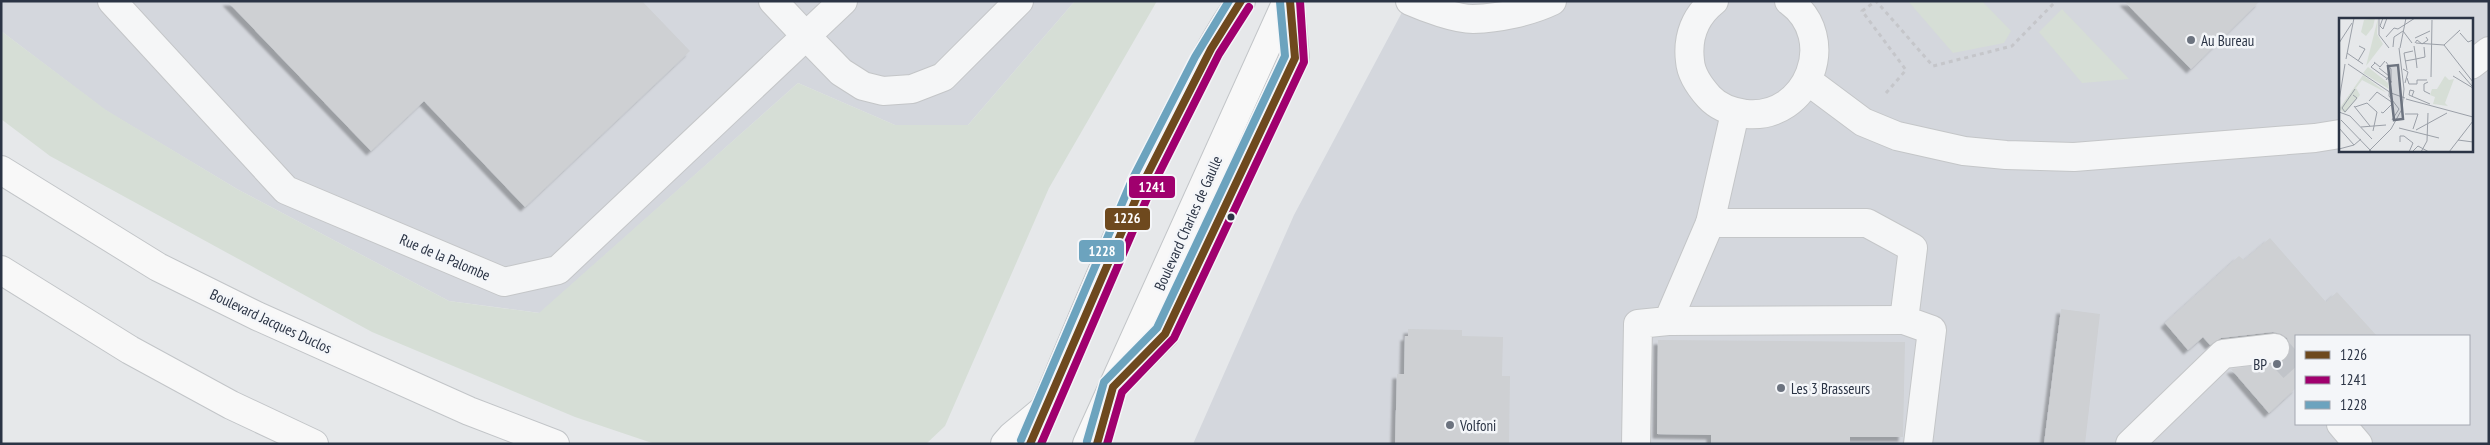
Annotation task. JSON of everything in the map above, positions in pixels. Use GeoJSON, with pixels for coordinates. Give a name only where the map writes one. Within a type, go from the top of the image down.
{"type":"FeatureCollection","features":[{"type":"Feature","properties":{"kind":"main road"},"geometry":{"type":"LineString","coordinates":[[1030,444],[1118,231],[1174,119],[1227,20],[1241,1]]}},
{"type":"Feature","properties":{"kind":"main road","name":"Boulevard Charles de Gaulle"},"geometry":{"type":"LineString","coordinates":[[1088,444],[1288,1]]}},
{"type":"Feature","properties":{"kind":"main road","name":"Boulevard Jacques Duclos"},"geometry":{"type":"LineString","coordinates":[[1,170],[158,267],[208,292],[460,407],[555,444]]}},
{"type":"Feature","properties":{"kind":"main road"},"geometry":{"type":"LineString","coordinates":[[1,270],[130,350],[231,405],[314,444]]}},
{"type":"Feature","properties":{"kind":"main road"},"geometry":{"type":"LineString","coordinates":[[1096,444],[1113,387]]}},
{"type":"Feature","properties":{"kind":"main road"},"geometry":{"type":"LineString","coordinates":[[1006,444],[1012,436],[1045,409]]}},
{"type":"Feature","properties":{"kind":"street","name":"Rue de la Palombe"},"geometry":{"type":"LineString","coordinates":[[112,1],[286,190],[504,282],[558,270],[843,1]]}},
{"type":"Feature","properties":{"kind":"street"},"geometry":{"type":"LineString","coordinates":[[773,1],[841,72],[863,86],[883,91],[912,89],[943,77],[1019,1]]}},
{"type":"Feature","properties":{"kind":"street"},"geometry":{"type":"LineString","coordinates":[[1410,1],[1424,8],[1472,19],[1515,13],[1552,1]]}},
{"type":"Feature","properties":{"kind":"street"},"geometry":{"type":"LineString","coordinates":[[1702,4],[1688,47],[1690,68],[1700,88],[1715,103],[1735,113],[1756,115],[1777,110],[1795,98],[1808,81],[1815,62],[1815,41],[1808,22],[1789,1]]}},
{"type":"Feature","properties":{"kind":"street"},"geometry":{"type":"LineString","coordinates":[[2472,64],[2489,50]]}},
{"type":"Feature","properties":{"kind":"street"},"geometry":{"type":"LineString","coordinates":[[1808,81],[1863,122],[1897,136],[1964,151],[2006,155],[2074,157],[2315,138],[2339,134]]}},
{"type":"Feature","properties":{"kind":"street"},"geometry":{"type":"LineString","coordinates":[[1668,321],[1710,223],[1735,113]]}},
{"type":"Feature","properties":{"kind":"street"},"geometry":{"type":"LineString","coordinates":[[1710,223],[1867,223],[1913,248],[1904,320]]}},
{"type":"Feature","properties":{"kind":"street"},"geometry":{"type":"LineString","coordinates":[[1636,444],[1638,324],[1668,321],[1904,320],[1932,330],[1918,444]]}},
{"type":"Feature","properties":{"kind":"street"},"geometry":{"type":"LineString","coordinates":[[2130,444],[2223,354],[2275,348]]}},
{"type":"Feature","properties":{"kind":"street"},"geometry":{"type":"LineString","coordinates":[[2342,425],[2358,444]]}},
{"type":"Feature","properties":{"kind":"path"},"geometry":{"type":"LineString","coordinates":[[1883,97],[1906,70],[1862,11],[1876,1],[1933,66],[2012,46],[2056,1]]}},
{"type":"Feature","properties":{"kind":"shaded area"},"geometry":{"type":"Polygon","coordinates":[[[1,1],[1075,1],[968,125],[895,125],[798,83],[540,313],[449,301],[237,189],[105,110],[1,31],[1,1]]]}},
{"type":"Feature","properties":{"kind":"shaded area"},"geometry":{"type":"Polygon","coordinates":[[[1075,1],[1157,1],[1049,188],[945,426],[926,444],[655,444],[575,417],[372,332],[50,156],[1,119],[1,31],[106,110],[237,189],[449,301],[539,313],[798,83],[895,125],[968,125],[1075,1]]]}},
{"type":"Feature","properties":{"kind":"shaded area"},"geometry":{"type":"Polygon","coordinates":[[[1408,1],[2489,1],[2489,444],[1193,444],[1294,215],[1408,1]]]}},
{"type":"Feature","properties":{"kind":"shaded area"},"geometry":{"type":"Polygon","coordinates":[[[1908,1],[1982,1],[2011,31],[2004,43],[1953,53],[1908,1]]]}},
{"type":"Feature","properties":{"kind":"shaded area"},"geometry":{"type":"Polygon","coordinates":[[[2062,9],[2129,79],[2082,83],[2039,32],[2062,9]]]}},
{"type":"Feature","properties":{"kind":"building"},"geometry":{"type":"Polygon","coordinates":[[[227,1],[642,1],[690,51],[525,207],[424,101],[371,151],[227,1]]]}},
{"type":"Feature","properties":{"kind":"building","name":"Au Bureau"},"geometry":{"type":"Polygon","coordinates":[[[2124,1],[2260,1],[2191,69],[2124,1]]]}},
{"type":"Feature","properties":{"kind":"building"},"geometry":{"type":"Polygon","coordinates":[[[2270,238],[2326,302],[2337,292],[2376,335],[2295,335],[2295,389],[2269,413],[2231,369],[2284,361],[2289,354],[2290,346],[2287,338],[2273,332],[2221,338],[2210,345],[2203,337],[2188,350],[2165,323],[2239,256],[2244,260],[2270,238]]]}},
{"type":"Feature","properties":{"kind":"building"},"geometry":{"type":"Polygon","coordinates":[[[2061,309],[2100,314],[2085,444],[2044,444],[2061,309]]]}},
{"type":"Feature","properties":{"kind":"building"},"geometry":{"type":"Polygon","coordinates":[[[1408,329],[1462,330],[1462,336],[1503,337],[1502,376],[1510,376],[1509,444],[1395,444],[1397,374],[1404,374],[1405,336],[1408,336],[1408,329]]]}},
{"type":"Feature","properties":{"kind":"building","name":"Les 3 Brasseurs"},"geometry":{"type":"Polygon","coordinates":[[[1658,340],[1905,342],[1903,437],[1850,437],[1850,444],[1711,444],[1711,435],[1657,434],[1658,340]]]}},
{"type":"Feature","properties":{"kind":"tunnel"},"geometry":{"type":"LineString","coordinates":[[2275,348],[2295,370]]}},
{"type":"Feature","properties":{"kind":"transit line","name":"1228"},"geometry":{"type":"LineString","coordinates":[[1021,440],[1132,180],[1195,57],[1229,1]]}},
{"type":"Feature","properties":{"kind":"transit line","name":"1226"},"geometry":{"type":"LineString","coordinates":[[1030,444],[1142,185],[1211,49],[1241,1]]}},
{"type":"Feature","properties":{"kind":"transit line","name":"1226"},"geometry":{"type":"LineString","coordinates":[[1097,444],[1113,387],[1165,334],[1295,58],[1290,1]]}},
{"type":"Feature","properties":{"kind":"transit line","name":"1241"},"geometry":{"type":"LineString","coordinates":[[1107,444],[1122,392],[1174,338],[1304,62],[1300,1]]}},
{"type":"Feature","properties":{"kind":"transit line","name":"1228"},"geometry":{"type":"LineString","coordinates":[[1087,441],[1104,382],[1157,328],[1285,56],[1280,2]]}},
{"type":"Feature","properties":{"kind":"transit line","name":"1241"},"geometry":{"type":"LineString","coordinates":[[1041,444],[1151,189],[1219,54],[1249,7]]}},
{"type":"Feature","properties":{"kind":"place","name":"Au Bureau"},"geometry":{"type":"Point","coordinates":[2191,40]}},
{"type":"Feature","properties":{"kind":"place","name":"BP"},"geometry":{"type":"Point","coordinates":[2277,364]}},
{"type":"Feature","properties":{"kind":"place","name":"Les 3 Brasseurs"},"geometry":{"type":"Point","coordinates":[1781,388]}},
{"type":"Feature","properties":{"kind":"place","name":"Volfoni"},"geometry":{"type":"Point","coordinates":[1450,425]}}]}
